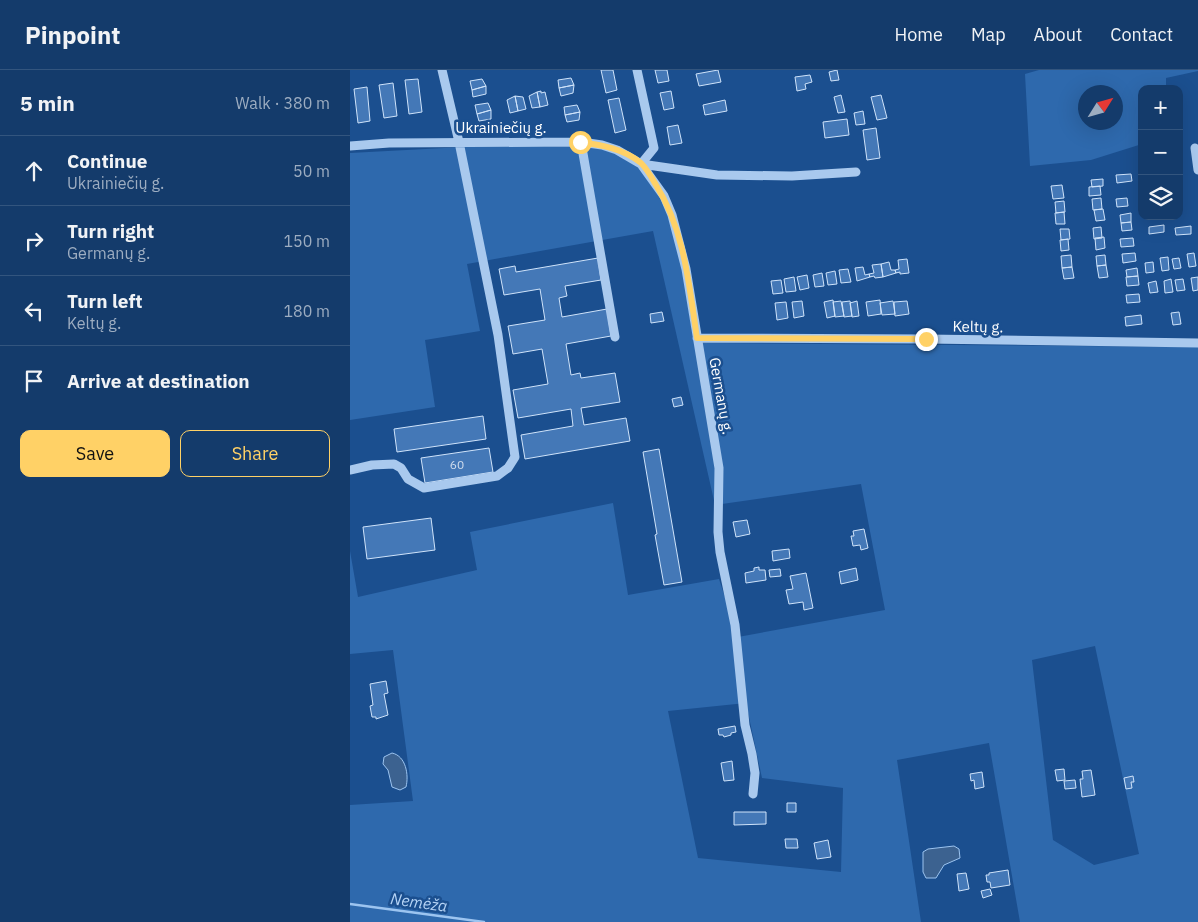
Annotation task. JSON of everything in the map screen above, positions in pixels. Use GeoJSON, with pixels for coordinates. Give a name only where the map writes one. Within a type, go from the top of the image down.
{"type":"FeatureCollection","features":[{"type":"Feature","properties":{"kind":"street"},"geometry":{"type":"LineString","coordinates":[[350,470],[372,465],[394,464],[401,468],[408,479],[424,488],[497,476],[514,461],[515,456],[498,335],[459,142],[442,70]]}},
{"type":"Feature","properties":{"kind":"street"},"geometry":{"type":"LineString","coordinates":[[638,70],[654,148],[641,164]]}},
{"type":"Feature","properties":{"kind":"street"},"geometry":{"type":"LineString","coordinates":[[580,142],[615,337]]}},
{"type":"Feature","properties":{"kind":"street","name":"Ukrainiečių g."},"geometry":{"type":"LineString","coordinates":[[350,146],[389,143],[580,142],[602,145],[617,150],[641,164],[717,175],[792,176],[856,172]]}},
{"type":"Feature","properties":{"kind":"street"},"geometry":{"type":"LineString","coordinates":[[1195,148],[1198,170]]}},
{"type":"Feature","properties":{"kind":"street","name":"Germanų g."},"geometry":{"type":"LineString","coordinates":[[641,164],[664,196],[675,224],[684,256],[719,468],[719,542],[737,643],[745,725],[755,773],[753,794]]}},
{"type":"Feature","properties":{"kind":"street","name":"Keltų g."},"geometry":{"type":"LineString","coordinates":[[697,338],[1198,343]]}},
{"type":"Feature","properties":{"kind":"shaded area"},"geometry":{"type":"Polygon","coordinates":[[[1039,70],[1198,70],[1166,78],[1166,85],[1138,85],[1138,145],[1091,160],[1030,166],[1025,74],[1039,70]]]}},
{"type":"Feature","properties":{"kind":"shaded area"},"geometry":{"type":"Polygon","coordinates":[[[482,146],[594,147],[621,157],[636,166],[650,180],[661,199],[677,246],[693,338],[703,343],[1198,347],[1198,922],[1020,922],[989,743],[897,760],[921,922],[350,922],[350,805],[413,801],[393,650],[350,654],[350,551],[358,597],[477,570],[470,532],[613,503],[628,595],[719,579],[738,637],[885,610],[861,484],[715,505],[653,231],[467,264],[480,331],[425,340],[435,407],[350,420],[350,153],[482,146]],[[1095,646],[1032,660],[1053,840],[1094,865],[1139,854],[1095,646]],[[746,703],[668,711],[698,858],[841,872],[843,788],[762,778],[746,703]]]}},
{"type":"Feature","properties":{"kind":"shaded area"},"geometry":{"type":"Polygon","coordinates":[[[392,753],[401,758],[407,772],[406,787],[400,790],[392,787],[388,770],[383,764],[384,757],[392,753]]]}},
{"type":"Feature","properties":{"kind":"shaded area"},"geometry":{"type":"Polygon","coordinates":[[[954,846],[959,849],[960,858],[944,865],[936,878],[926,878],[923,872],[923,852],[928,849],[954,846]]]}},
{"type":"Feature","properties":{"kind":"building"},"geometry":{"type":"Polygon","coordinates":[[[601,70],[613,70],[617,90],[606,93],[601,70]]]}},
{"type":"Feature","properties":{"kind":"building"},"geometry":{"type":"Polygon","coordinates":[[[655,70],[667,70],[669,81],[658,83],[655,70]]]}},
{"type":"Feature","properties":{"kind":"building"},"geometry":{"type":"Polygon","coordinates":[[[718,70],[721,82],[699,86],[696,74],[718,70]]]}},
{"type":"Feature","properties":{"kind":"building"},"geometry":{"type":"Polygon","coordinates":[[[837,70],[839,80],[831,81],[829,72],[837,70]]]}},
{"type":"Feature","properties":{"kind":"building"},"geometry":{"type":"Polygon","coordinates":[[[810,75],[812,82],[805,84],[806,89],[797,91],[795,77],[810,75]]]}},
{"type":"Feature","properties":{"kind":"building"},"geometry":{"type":"Polygon","coordinates":[[[571,78],[574,85],[559,88],[558,80],[571,78]]]}},
{"type":"Feature","properties":{"kind":"building"},"geometry":{"type":"Polygon","coordinates":[[[418,79],[422,112],[409,114],[405,80],[418,79]]]}},
{"type":"Feature","properties":{"kind":"building"},"geometry":{"type":"Polygon","coordinates":[[[482,79],[486,86],[472,90],[470,81],[482,79]]]}},
{"type":"Feature","properties":{"kind":"building"},"geometry":{"type":"Polygon","coordinates":[[[393,83],[397,116],[384,118],[379,85],[393,83]]]}},
{"type":"Feature","properties":{"kind":"building"},"geometry":{"type":"Polygon","coordinates":[[[574,85],[573,93],[561,96],[559,88],[574,85]]]}},
{"type":"Feature","properties":{"kind":"building"},"geometry":{"type":"Polygon","coordinates":[[[486,86],[486,94],[473,97],[472,90],[486,86]]]}},
{"type":"Feature","properties":{"kind":"building"},"geometry":{"type":"Polygon","coordinates":[[[367,87],[370,121],[358,123],[354,89],[367,87]]]}},
{"type":"Feature","properties":{"kind":"building"},"geometry":{"type":"Polygon","coordinates":[[[541,91],[541,93],[545,92],[548,105],[540,107],[537,92],[541,91]]]}},
{"type":"Feature","properties":{"kind":"building"},"geometry":{"type":"Polygon","coordinates":[[[671,91],[674,108],[664,110],[660,93],[671,91]]]}},
{"type":"Feature","properties":{"kind":"building"},"geometry":{"type":"Polygon","coordinates":[[[537,92],[540,107],[532,108],[529,96],[537,92]]]}},
{"type":"Feature","properties":{"kind":"building"},"geometry":{"type":"Polygon","coordinates":[[[841,95],[845,112],[838,113],[834,97],[841,95]]]}},
{"type":"Feature","properties":{"kind":"building"},"geometry":{"type":"Polygon","coordinates":[[[881,95],[887,118],[877,120],[871,97],[881,95]]]}},
{"type":"Feature","properties":{"kind":"building"},"geometry":{"type":"Polygon","coordinates":[[[515,96],[523,97],[526,109],[518,111],[515,96]]]}},
{"type":"Feature","properties":{"kind":"building"},"geometry":{"type":"Polygon","coordinates":[[[515,96],[518,111],[510,113],[507,100],[515,96]]]}},
{"type":"Feature","properties":{"kind":"building"},"geometry":{"type":"Polygon","coordinates":[[[619,98],[626,130],[615,133],[608,100],[619,98]]]}},
{"type":"Feature","properties":{"kind":"building"},"geometry":{"type":"Polygon","coordinates":[[[725,100],[727,111],[705,115],[703,105],[725,100]]]}},
{"type":"Feature","properties":{"kind":"building"},"geometry":{"type":"Polygon","coordinates":[[[488,103],[491,110],[477,114],[475,105],[488,103]]]}},
{"type":"Feature","properties":{"kind":"building"},"geometry":{"type":"Polygon","coordinates":[[[577,105],[580,112],[565,115],[564,107],[577,105]]]}},
{"type":"Feature","properties":{"kind":"building"},"geometry":{"type":"Polygon","coordinates":[[[491,110],[491,119],[479,121],[477,114],[491,110]]]}},
{"type":"Feature","properties":{"kind":"building"},"geometry":{"type":"Polygon","coordinates":[[[863,111],[865,124],[856,125],[854,113],[863,111]]]}},
{"type":"Feature","properties":{"kind":"building"},"geometry":{"type":"Polygon","coordinates":[[[580,112],[579,120],[567,122],[565,115],[580,112]]]}},
{"type":"Feature","properties":{"kind":"building"},"geometry":{"type":"Polygon","coordinates":[[[847,119],[849,135],[825,138],[823,122],[847,119]]]}},
{"type":"Feature","properties":{"kind":"building"},"geometry":{"type":"Polygon","coordinates":[[[678,125],[682,143],[670,145],[667,127],[678,125]]]}},
{"type":"Feature","properties":{"kind":"building"},"geometry":{"type":"Polygon","coordinates":[[[876,128],[880,158],[867,160],[863,130],[876,128]]]}},
{"type":"Feature","properties":{"kind":"building"},"geometry":{"type":"Polygon","coordinates":[[[1131,174],[1132,181],[1117,183],[1116,175],[1131,174]]]}},
{"type":"Feature","properties":{"kind":"building"},"geometry":{"type":"Polygon","coordinates":[[[1103,179],[1103,186],[1092,187],[1091,180],[1103,179]]]}},
{"type":"Feature","properties":{"kind":"building"},"geometry":{"type":"Polygon","coordinates":[[[1062,185],[1064,198],[1053,199],[1051,186],[1062,185]]]}},
{"type":"Feature","properties":{"kind":"building"},"geometry":{"type":"Polygon","coordinates":[[[1100,186],[1101,195],[1089,196],[1089,187],[1100,186]]]}},
{"type":"Feature","properties":{"kind":"building"},"geometry":{"type":"Polygon","coordinates":[[[1101,198],[1102,209],[1093,210],[1092,199],[1101,198]]]}},
{"type":"Feature","properties":{"kind":"building"},"geometry":{"type":"Polygon","coordinates":[[[1127,198],[1128,206],[1117,207],[1116,199],[1127,198]]]}},
{"type":"Feature","properties":{"kind":"building"},"geometry":{"type":"Polygon","coordinates":[[[1064,201],[1065,212],[1056,213],[1055,202],[1064,201]]]}},
{"type":"Feature","properties":{"kind":"building"},"geometry":{"type":"Polygon","coordinates":[[[1103,209],[1105,220],[1096,221],[1094,210],[1103,209]]]}},
{"type":"Feature","properties":{"kind":"building"},"geometry":{"type":"Polygon","coordinates":[[[1064,212],[1065,224],[1056,224],[1055,213],[1064,212]]]}},
{"type":"Feature","properties":{"kind":"building"},"geometry":{"type":"Polygon","coordinates":[[[1131,213],[1131,222],[1121,223],[1120,215],[1131,213]]]}},
{"type":"Feature","properties":{"kind":"building"},"geometry":{"type":"Polygon","coordinates":[[[1131,222],[1132,230],[1122,231],[1121,223],[1131,222]]]}},
{"type":"Feature","properties":{"kind":"building"},"geometry":{"type":"Polygon","coordinates":[[[1164,225],[1164,232],[1149,234],[1149,227],[1164,225]]]}},
{"type":"Feature","properties":{"kind":"building"},"geometry":{"type":"Polygon","coordinates":[[[1191,226],[1191,234],[1176,235],[1175,228],[1191,226]]]}},
{"type":"Feature","properties":{"kind":"building"},"geometry":{"type":"Polygon","coordinates":[[[1101,227],[1102,238],[1094,239],[1093,228],[1101,227]]]}},
{"type":"Feature","properties":{"kind":"building"},"geometry":{"type":"Polygon","coordinates":[[[1060,229],[1069,229],[1070,239],[1061,240],[1060,229]]]}},
{"type":"Feature","properties":{"kind":"building"},"geometry":{"type":"Polygon","coordinates":[[[1104,237],[1105,248],[1096,250],[1095,238],[1104,237]]]}},
{"type":"Feature","properties":{"kind":"building"},"geometry":{"type":"Polygon","coordinates":[[[1133,238],[1134,246],[1121,247],[1120,239],[1133,238]]]}},
{"type":"Feature","properties":{"kind":"building"},"geometry":{"type":"Polygon","coordinates":[[[1068,239],[1069,250],[1061,251],[1060,240],[1068,239]]]}},
{"type":"Feature","properties":{"kind":"building"},"geometry":{"type":"Polygon","coordinates":[[[1135,253],[1136,261],[1123,263],[1122,254],[1135,253]]]}},
{"type":"Feature","properties":{"kind":"building"},"geometry":{"type":"Polygon","coordinates":[[[1194,253],[1196,266],[1189,267],[1187,254],[1194,253]]]}},
{"type":"Feature","properties":{"kind":"building"},"geometry":{"type":"Polygon","coordinates":[[[1071,255],[1072,267],[1062,268],[1061,256],[1071,255]]]}},
{"type":"Feature","properties":{"kind":"building"},"geometry":{"type":"Polygon","coordinates":[[[1105,255],[1106,265],[1097,266],[1096,256],[1105,255]]]}},
{"type":"Feature","properties":{"kind":"building"},"geometry":{"type":"Polygon","coordinates":[[[1168,257],[1169,270],[1162,271],[1160,258],[1168,257]]]}},
{"type":"Feature","properties":{"kind":"building"},"geometry":{"type":"Polygon","coordinates":[[[598,258],[601,280],[565,286],[567,296],[559,298],[562,317],[607,309],[611,336],[566,344],[571,375],[580,373],[581,378],[615,373],[620,402],[581,408],[584,425],[626,418],[630,441],[525,459],[521,435],[573,426],[571,409],[518,418],[513,390],[548,384],[542,349],[513,354],[508,326],[545,320],[540,289],[504,295],[499,269],[515,266],[516,272],[598,258]]]}},
{"type":"Feature","properties":{"kind":"building"},"geometry":{"type":"Polygon","coordinates":[[[1179,258],[1181,268],[1174,269],[1172,259],[1179,258]]]}},
{"type":"Feature","properties":{"kind":"building"},"geometry":{"type":"Polygon","coordinates":[[[907,259],[909,273],[896,273],[895,270],[899,269],[898,260],[907,259]]]}},
{"type":"Feature","properties":{"kind":"building"},"geometry":{"type":"Polygon","coordinates":[[[889,262],[891,270],[895,270],[896,273],[883,277],[881,264],[889,262]]]}},
{"type":"Feature","properties":{"kind":"building"},"geometry":{"type":"Polygon","coordinates":[[[1153,262],[1154,272],[1146,273],[1145,263],[1153,262]]]}},
{"type":"Feature","properties":{"kind":"building"},"geometry":{"type":"Polygon","coordinates":[[[881,264],[883,277],[870,277],[869,274],[874,273],[872,265],[881,264]]]}},
{"type":"Feature","properties":{"kind":"building"},"geometry":{"type":"Polygon","coordinates":[[[1106,265],[1108,277],[1099,278],[1097,266],[1106,265]]]}},
{"type":"Feature","properties":{"kind":"building"},"geometry":{"type":"Polygon","coordinates":[[[863,267],[865,275],[869,274],[870,277],[857,281],[855,268],[863,267]]]}},
{"type":"Feature","properties":{"kind":"building"},"geometry":{"type":"Polygon","coordinates":[[[1072,267],[1074,278],[1064,279],[1062,268],[1072,267]]]}},
{"type":"Feature","properties":{"kind":"building"},"geometry":{"type":"Polygon","coordinates":[[[1137,268],[1138,276],[1127,277],[1126,270],[1137,268]]]}},
{"type":"Feature","properties":{"kind":"building"},"geometry":{"type":"Polygon","coordinates":[[[848,269],[851,282],[841,283],[839,270],[848,269]]]}},
{"type":"Feature","properties":{"kind":"building"},"geometry":{"type":"Polygon","coordinates":[[[835,271],[837,284],[828,285],[826,273],[835,271]]]}},
{"type":"Feature","properties":{"kind":"building"},"geometry":{"type":"Polygon","coordinates":[[[822,273],[824,286],[815,287],[813,275],[822,273]]]}},
{"type":"Feature","properties":{"kind":"building"},"geometry":{"type":"Polygon","coordinates":[[[807,275],[809,288],[800,290],[797,277],[807,275]]]}},
{"type":"Feature","properties":{"kind":"building"},"geometry":{"type":"Polygon","coordinates":[[[1138,276],[1139,285],[1127,286],[1126,277],[1138,276]]]}},
{"type":"Feature","properties":{"kind":"building"},"geometry":{"type":"Polygon","coordinates":[[[794,277],[796,291],[786,292],[784,279],[794,277]]]}},
{"type":"Feature","properties":{"kind":"building"},"geometry":{"type":"Polygon","coordinates":[[[1198,277],[1198,290],[1193,291],[1191,278],[1198,277]]]}},
{"type":"Feature","properties":{"kind":"building"},"geometry":{"type":"Polygon","coordinates":[[[1171,279],[1173,292],[1165,293],[1164,281],[1171,279]]]}},
{"type":"Feature","properties":{"kind":"building"},"geometry":{"type":"Polygon","coordinates":[[[1183,279],[1185,290],[1177,291],[1175,280],[1183,279]]]}},
{"type":"Feature","properties":{"kind":"building"},"geometry":{"type":"Polygon","coordinates":[[[781,280],[783,293],[773,294],[771,281],[781,280]]]}},
{"type":"Feature","properties":{"kind":"building"},"geometry":{"type":"Polygon","coordinates":[[[1156,281],[1158,292],[1150,293],[1148,283],[1156,281]]]}},
{"type":"Feature","properties":{"kind":"building"},"geometry":{"type":"Polygon","coordinates":[[[1139,294],[1140,302],[1127,303],[1126,295],[1139,294]]]}},
{"type":"Feature","properties":{"kind":"building"},"geometry":{"type":"Polygon","coordinates":[[[833,300],[835,316],[827,318],[824,302],[833,300]]]}},
{"type":"Feature","properties":{"kind":"building"},"geometry":{"type":"Polygon","coordinates":[[[880,300],[881,314],[868,316],[866,302],[880,300]]]}},
{"type":"Feature","properties":{"kind":"building"},"geometry":{"type":"Polygon","coordinates":[[[802,301],[804,316],[794,318],[792,302],[802,301]]]}},
{"type":"Feature","properties":{"kind":"building"},"geometry":{"type":"Polygon","coordinates":[[[841,301],[844,316],[835,317],[833,302],[841,301]]]}},
{"type":"Feature","properties":{"kind":"building"},"geometry":{"type":"Polygon","coordinates":[[[850,301],[852,316],[844,317],[842,302],[850,301]]]}},
{"type":"Feature","properties":{"kind":"building"},"geometry":{"type":"Polygon","coordinates":[[[857,301],[859,316],[852,317],[850,303],[857,301]]]}},
{"type":"Feature","properties":{"kind":"building"},"geometry":{"type":"Polygon","coordinates":[[[893,301],[895,314],[882,315],[880,303],[893,301]]]}},
{"type":"Feature","properties":{"kind":"building"},"geometry":{"type":"Polygon","coordinates":[[[907,301],[909,314],[895,316],[894,302],[907,301]]]}},
{"type":"Feature","properties":{"kind":"building"},"geometry":{"type":"Polygon","coordinates":[[[786,302],[788,318],[777,320],[775,303],[786,302]]]}},
{"type":"Feature","properties":{"kind":"building"},"geometry":{"type":"Polygon","coordinates":[[[662,312],[664,321],[651,323],[650,314],[662,312]]]}},
{"type":"Feature","properties":{"kind":"building"},"geometry":{"type":"Polygon","coordinates":[[[1179,312],[1181,324],[1173,325],[1171,313],[1179,312]]]}},
{"type":"Feature","properties":{"kind":"building"},"geometry":{"type":"Polygon","coordinates":[[[1141,315],[1142,324],[1126,326],[1125,317],[1141,315]]]}},
{"type":"Feature","properties":{"kind":"building"},"geometry":{"type":"Polygon","coordinates":[[[681,397],[683,405],[674,407],[672,399],[681,397]]]}},
{"type":"Feature","properties":{"kind":"building"},"geometry":{"type":"Polygon","coordinates":[[[483,416],[486,439],[397,452],[394,429],[483,416]]]}},
{"type":"Feature","properties":{"kind":"building"},"geometry":{"type":"Polygon","coordinates":[[[489,448],[493,472],[425,483],[421,458],[489,448]]]}},
{"type":"Feature","properties":{"kind":"building"},"geometry":{"type":"Polygon","coordinates":[[[659,449],[682,582],[664,585],[643,452],[659,449]]]}},
{"type":"Feature","properties":{"kind":"building"},"geometry":{"type":"Polygon","coordinates":[[[431,518],[435,550],[367,559],[363,527],[431,518]]]}},
{"type":"Feature","properties":{"kind":"building"},"geometry":{"type":"Polygon","coordinates":[[[747,520],[750,534],[736,537],[733,522],[747,520]]]}},
{"type":"Feature","properties":{"kind":"building"},"geometry":{"type":"Polygon","coordinates":[[[864,529],[868,548],[861,550],[860,545],[853,546],[851,536],[854,536],[853,531],[864,529]]]}},
{"type":"Feature","properties":{"kind":"building"},"geometry":{"type":"Polygon","coordinates":[[[789,549],[790,558],[773,561],[772,551],[789,549]]]}},
{"type":"Feature","properties":{"kind":"building"},"geometry":{"type":"Polygon","coordinates":[[[759,567],[759,570],[765,570],[766,580],[746,583],[745,573],[754,571],[754,568],[759,567]]]}},
{"type":"Feature","properties":{"kind":"building"},"geometry":{"type":"Polygon","coordinates":[[[856,568],[858,580],[841,584],[839,572],[856,568]]]}},
{"type":"Feature","properties":{"kind":"building"},"geometry":{"type":"Polygon","coordinates":[[[780,569],[781,576],[770,577],[769,570],[780,569]]]}},
{"type":"Feature","properties":{"kind":"building"},"geometry":{"type":"Polygon","coordinates":[[[806,573],[813,608],[804,610],[803,602],[789,604],[786,590],[793,589],[790,576],[806,573]]]}},
{"type":"Feature","properties":{"kind":"building"},"geometry":{"type":"Polygon","coordinates":[[[386,681],[388,693],[384,694],[388,715],[376,719],[376,717],[372,717],[370,706],[373,705],[370,684],[386,681]]]}},
{"type":"Feature","properties":{"kind":"building"},"geometry":{"type":"Polygon","coordinates":[[[735,726],[736,732],[731,733],[731,735],[724,737],[719,735],[718,729],[735,726]]]}},
{"type":"Feature","properties":{"kind":"building"},"geometry":{"type":"Polygon","coordinates":[[[732,761],[734,780],[724,781],[721,763],[732,761]]]}},
{"type":"Feature","properties":{"kind":"building"},"geometry":{"type":"Polygon","coordinates":[[[1064,769],[1065,780],[1057,781],[1055,770],[1064,769]]]}},
{"type":"Feature","properties":{"kind":"building"},"geometry":{"type":"Polygon","coordinates":[[[1091,770],[1095,795],[1082,797],[1080,779],[1083,779],[1082,771],[1091,770]]]}},
{"type":"Feature","properties":{"kind":"building"},"geometry":{"type":"Polygon","coordinates":[[[982,772],[984,787],[975,789],[974,780],[971,781],[970,774],[982,772]]]}},
{"type":"Feature","properties":{"kind":"building"},"geometry":{"type":"Polygon","coordinates":[[[1133,776],[1132,788],[1126,789],[1124,778],[1133,776]]]}},
{"type":"Feature","properties":{"kind":"building"},"geometry":{"type":"Polygon","coordinates":[[[1075,780],[1076,788],[1065,789],[1064,781],[1075,780]]]}},
{"type":"Feature","properties":{"kind":"building"},"geometry":{"type":"Polygon","coordinates":[[[787,803],[796,803],[796,812],[787,812],[787,803]]]}},
{"type":"Feature","properties":{"kind":"building"},"geometry":{"type":"Polygon","coordinates":[[[734,812],[766,812],[766,824],[734,825],[734,812]]]}},
{"type":"Feature","properties":{"kind":"building"},"geometry":{"type":"Polygon","coordinates":[[[785,839],[797,839],[798,848],[786,848],[785,839]]]}},
{"type":"Feature","properties":{"kind":"building"},"geometry":{"type":"Polygon","coordinates":[[[828,840],[831,857],[817,859],[814,843],[828,840]]]}},
{"type":"Feature","properties":{"kind":"building"},"geometry":{"type":"Polygon","coordinates":[[[1008,870],[1010,885],[991,888],[990,882],[987,882],[986,875],[1008,870]]]}},
{"type":"Feature","properties":{"kind":"building"},"geometry":{"type":"Polygon","coordinates":[[[966,873],[969,889],[959,891],[957,874],[966,873]]]}},
{"type":"Feature","properties":{"kind":"building"},"geometry":{"type":"Polygon","coordinates":[[[990,889],[992,895],[983,898],[981,891],[990,889]]]}},
{"type":"Feature","properties":{"kind":"waterway","name":"Nemėža"},"geometry":{"type":"LineString","coordinates":[[350,904],[484,922]]}},
{"type":"Feature","properties":{"kind":"route"},"geometry":{"type":"LineString","coordinates":[[580,142],[602,145],[617,150],[641,164],[664,196],[678,232],[682,249],[697,338],[926,339]]}}]}
